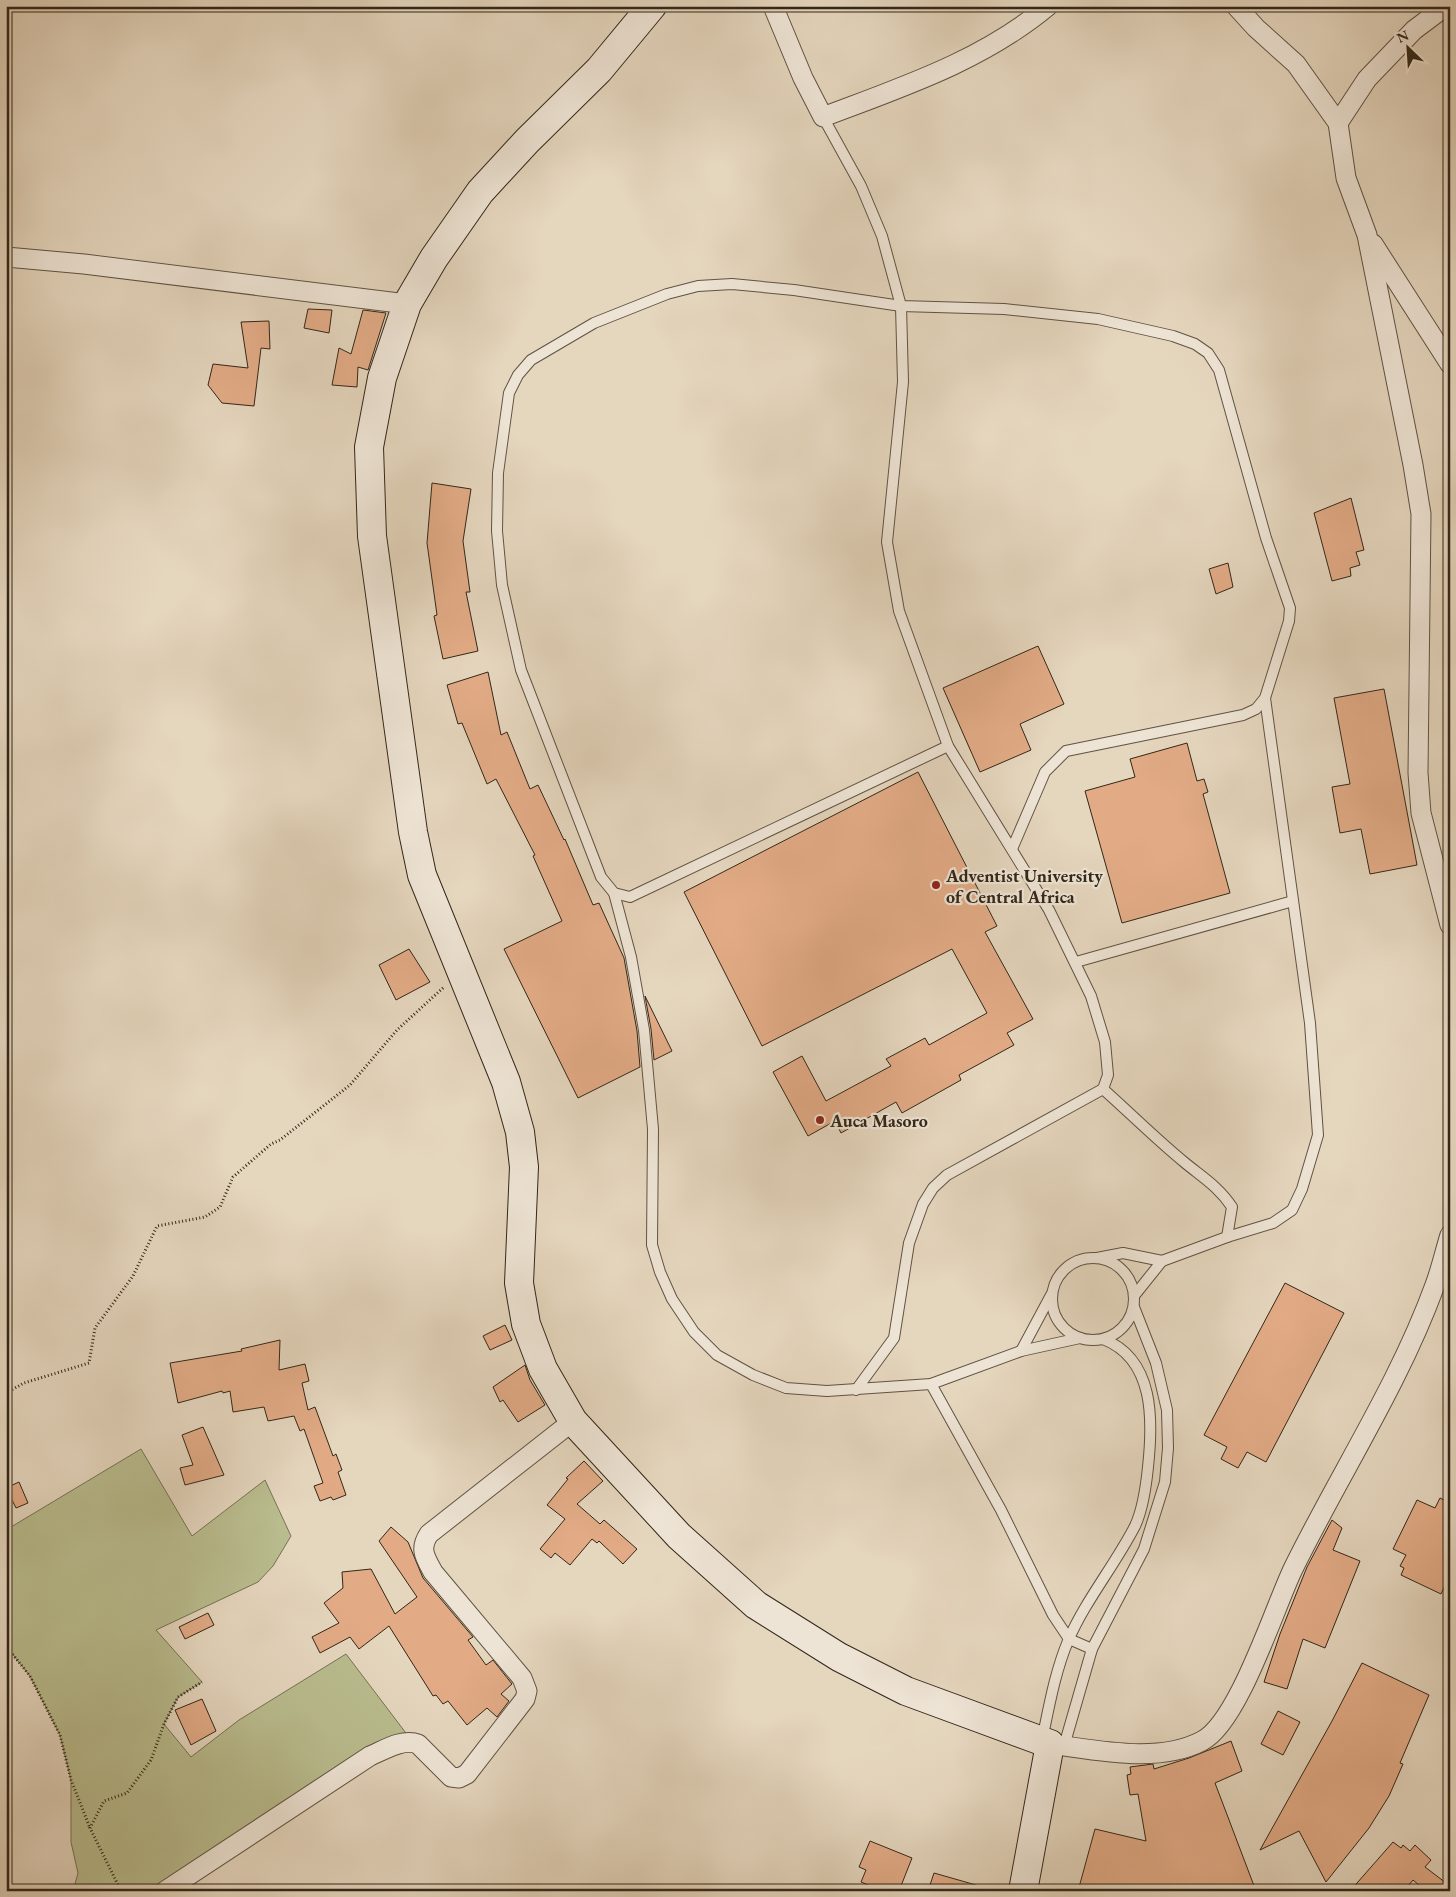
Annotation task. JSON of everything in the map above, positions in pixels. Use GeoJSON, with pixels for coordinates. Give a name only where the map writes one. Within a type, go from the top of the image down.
{"type":"FeatureCollection","features":[{"type":"Feature","properties":{"kind":"street"},"geometry":{"type":"LineString","coordinates":[[652,6],[599,70],[527,141],[480,192],[434,258],[407,304],[382,378],[369,448],[372,536],[413,832],[422,875],[506,1082],[520,1132],[524,1167],[519,1283],[526,1324],[543,1369],[573,1421],[679,1536],[756,1605],[839,1657],[906,1690],[1052,1744],[1156,1755],[1203,1741],[1220,1726],[1251,1667],[1292,1571],[1406,1352],[1435,1285],[1450,1235]]}},
{"type":"Feature","properties":{"kind":"street"},"geometry":{"type":"LineString","coordinates":[[773,6],[803,78],[823,117],[934,75],[989,49],[1048,6]]}},
{"type":"Feature","properties":{"kind":"street"},"geometry":{"type":"LineString","coordinates":[[1236,6],[1256,28],[1296,64],[1338,123],[1346,178],[1367,235],[1413,464],[1420,514],[1418,774],[1421,813],[1450,925]]}},
{"type":"Feature","properties":{"kind":"street"},"geometry":{"type":"LineString","coordinates":[[1338,123],[1367,79],[1414,30],[1446,6]]}},
{"type":"Feature","properties":{"kind":"street"},"geometry":{"type":"LineString","coordinates":[[1367,235],[1450,364]]}},
{"type":"Feature","properties":{"kind":"street"},"geometry":{"type":"LineString","coordinates":[[6,257],[84,264],[407,304]]}},
{"type":"Feature","properties":{"kind":"street"},"geometry":{"type":"LineString","coordinates":[[165,1891],[370,1756],[389,1747],[412,1742],[418,1744],[451,1776],[458,1778],[467,1774],[525,1699],[527,1691],[522,1678],[433,1572],[423,1552],[423,1543],[429,1534],[573,1421]]}},
{"type":"Feature","properties":{"kind":"street"},"geometry":{"type":"LineString","coordinates":[[1023,1891],[1052,1744]]}},
{"type":"Feature","properties":{"kind":"lane"},"geometry":{"type":"LineString","coordinates":[[823,117],[861,186],[882,236],[901,306],[903,382],[887,542],[899,611],[948,746],[1050,910],[1076,962],[1091,996],[1105,1042],[1108,1075],[1103,1089],[947,1176],[933,1188],[923,1204],[909,1243],[894,1338],[856,1390]]}},
{"type":"Feature","properties":{"kind":"lane"},"geometry":{"type":"LineString","coordinates":[[1012,849],[1045,772],[1066,751],[1243,715],[1256,709],[1265,698],[1289,621],[1290,608],[1266,538],[1219,370],[1208,353],[1195,344],[1173,336],[1098,319],[1004,309],[901,306],[794,290],[732,284],[698,286],[667,294],[594,323],[532,360],[518,375],[509,394],[498,473],[497,531],[502,585],[521,670],[602,876],[614,893],[630,957],[644,1030],[653,1129],[652,1245],[660,1272],[672,1299],[694,1332],[717,1355],[753,1375],[786,1388],[827,1391],[931,1384],[1021,1351],[1080,1338],[1103,1340],[1115,1344],[1136,1364],[1144,1382],[1151,1412],[1152,1434],[1146,1482],[1135,1525],[1069,1639],[1060,1661],[1052,1744]]}},
{"type":"Feature","properties":{"kind":"lane"},"geometry":{"type":"LineString","coordinates":[[1134,1296],[1162,1261],[1273,1222],[1292,1210],[1302,1189],[1318,1135],[1310,1023],[1265,698]]}},
{"type":"Feature","properties":{"kind":"lane"},"geometry":{"type":"LineString","coordinates":[[614,893],[630,897],[948,746]]}},
{"type":"Feature","properties":{"kind":"lane"},"geometry":{"type":"LineString","coordinates":[[1076,962],[1293,901]]}},
{"type":"Feature","properties":{"kind":"lane"},"geometry":{"type":"LineString","coordinates":[[1103,1089],[1223,1194],[1232,1207],[1227,1237]]}},
{"type":"Feature","properties":{"kind":"lane"},"geometry":{"type":"LineString","coordinates":[[1021,1351],[1053,1292],[1057,1280],[1073,1264],[1123,1253],[1162,1261]]}},
{"type":"Feature","properties":{"kind":"lane"},"geometry":{"type":"LineString","coordinates":[[1052,1744],[1092,1649],[1144,1549],[1155,1518],[1164,1482],[1168,1448],[1167,1410],[1156,1363],[1134,1307],[1132,1284],[1122,1270],[1107,1261],[1096,1259]]}},
{"type":"Feature","properties":{"kind":"lane"},"geometry":{"type":"LineString","coordinates":[[1053,1292],[1052,1303],[1061,1325],[1080,1338]]}},
{"type":"Feature","properties":{"kind":"lane"},"geometry":{"type":"LineString","coordinates":[[1103,1340],[1123,1328],[1134,1307]]}},
{"type":"Feature","properties":{"kind":"lane"},"geometry":{"type":"LineString","coordinates":[[931,1384],[1000,1510],[1053,1614],[1069,1639],[1092,1649]]}},
{"type":"Feature","properties":{"kind":"path"},"geometry":{"type":"LineString","coordinates":[[6,1393],[24,1382],[89,1363],[95,1328],[133,1276],[157,1226],[205,1217],[220,1207],[233,1177],[271,1144],[280,1140],[350,1086],[397,1030],[426,1002],[461,973]]}},
{"type":"Feature","properties":{"kind":"path"},"geometry":{"type":"LineString","coordinates":[[6,1646],[30,1676],[60,1735],[71,1780],[90,1828],[121,1891]]}},
{"type":"Feature","properties":{"kind":"path"},"geometry":{"type":"LineString","coordinates":[[90,1828],[104,1801],[127,1793],[151,1760],[164,1724],[178,1697],[202,1682]]}},
{"type":"Feature","properties":{"kind":"green space"},"geometry":{"type":"Polygon","coordinates":[[[141,1449],[192,1536],[265,1480],[291,1536],[273,1566],[258,1582],[156,1630],[202,1682],[178,1697],[164,1724],[191,1757],[239,1720],[346,1654],[412,1741],[165,1891],[73,1891],[78,1873],[71,1842],[71,1780],[60,1735],[30,1676],[6,1646],[6,1530],[141,1449]]]}},
{"type":"Feature","properties":{"kind":"building"},"geometry":{"type":"Polygon","coordinates":[[[308,309],[332,310],[329,333],[304,328],[308,309]]]}},
{"type":"Feature","properties":{"kind":"building"},"geometry":{"type":"Polygon","coordinates":[[[363,310],[386,313],[368,370],[358,367],[357,387],[332,385],[339,348],[351,354],[363,310]]]}},
{"type":"Feature","properties":{"kind":"building"},"geometry":{"type":"Polygon","coordinates":[[[269,321],[270,349],[261,348],[254,406],[222,403],[208,385],[213,364],[248,368],[241,322],[269,321]]]}},
{"type":"Feature","properties":{"kind":"building"},"geometry":{"type":"Polygon","coordinates":[[[432,483],[471,489],[463,541],[470,592],[466,592],[478,651],[443,659],[434,616],[437,615],[427,543],[432,483]]]}},
{"type":"Feature","properties":{"kind":"building"},"geometry":{"type":"Polygon","coordinates":[[[1351,498],[1364,550],[1356,552],[1360,565],[1350,568],[1351,576],[1332,581],[1314,513],[1351,498]]]}},
{"type":"Feature","properties":{"kind":"building"},"geometry":{"type":"Polygon","coordinates":[[[1228,563],[1233,587],[1216,594],[1209,569],[1228,563]]]}},
{"type":"Feature","properties":{"kind":"building"},"geometry":{"type":"Polygon","coordinates":[[[1038,646],[1064,704],[1020,724],[1031,750],[980,772],[943,688],[1038,646]]]}},
{"type":"Feature","properties":{"kind":"building"},"geometry":{"type":"Polygon","coordinates":[[[488,672],[501,735],[507,732],[530,789],[538,785],[565,839],[593,905],[599,903],[624,958],[637,1031],[640,1067],[578,1098],[504,949],[562,921],[533,856],[535,855],[496,779],[487,784],[462,723],[458,724],[447,685],[488,672]]]}},
{"type":"Feature","properties":{"kind":"building"},"geometry":{"type":"Polygon","coordinates":[[[1384,689],[1417,865],[1370,874],[1361,829],[1340,833],[1332,787],[1350,784],[1334,698],[1384,689]]]}},
{"type":"Feature","properties":{"kind":"building"},"geometry":{"type":"Polygon","coordinates":[[[1187,743],[1197,781],[1204,779],[1208,792],[1203,794],[1230,893],[1122,923],[1085,791],[1135,777],[1130,759],[1187,743]]]}},
{"type":"Feature","properties":{"kind":"building"},"geometry":{"type":"Polygon","coordinates":[[[918,772],[997,926],[985,932],[1033,1019],[1007,1033],[1014,1045],[959,1075],[961,1080],[902,1113],[896,1102],[841,1133],[835,1121],[808,1136],[773,1072],[802,1056],[826,1101],[891,1066],[886,1059],[925,1038],[929,1045],[987,1013],[952,949],[762,1046],[684,892],[918,772]]]}},
{"type":"Feature","properties":{"kind":"building"},"geometry":{"type":"Polygon","coordinates":[[[409,949],[430,982],[396,1000],[379,965],[409,949]]]}},
{"type":"Feature","properties":{"kind":"building"},"geometry":{"type":"Polygon","coordinates":[[[645,996],[672,1051],[654,1060],[651,1029],[645,996]]]}},
{"type":"Feature","properties":{"kind":"building"},"geometry":{"type":"Polygon","coordinates":[[[1285,1283],[1344,1313],[1266,1462],[1247,1452],[1238,1468],[1221,1459],[1227,1447],[1204,1435],[1285,1283]]]}},
{"type":"Feature","properties":{"kind":"building"},"geometry":{"type":"Polygon","coordinates":[[[505,1325],[512,1340],[490,1350],[483,1336],[505,1325]]]}},
{"type":"Feature","properties":{"kind":"building"},"geometry":{"type":"Polygon","coordinates":[[[280,1340],[279,1370],[305,1364],[309,1381],[302,1383],[308,1410],[315,1407],[333,1456],[336,1454],[342,1470],[338,1472],[346,1495],[333,1500],[331,1497],[320,1501],[314,1486],[323,1483],[304,1429],[300,1431],[294,1416],[268,1421],[264,1407],[233,1412],[230,1391],[223,1393],[222,1391],[178,1403],[170,1363],[242,1351],[241,1349],[280,1340]]]}},
{"type":"Feature","properties":{"kind":"building"},"geometry":{"type":"Polygon","coordinates":[[[525,1365],[530,1380],[545,1405],[518,1422],[503,1400],[500,1402],[493,1387],[525,1365]]]}},
{"type":"Feature","properties":{"kind":"building"},"geometry":{"type":"Polygon","coordinates":[[[203,1427],[224,1475],[185,1485],[180,1468],[193,1465],[182,1435],[203,1427]]]}},
{"type":"Feature","properties":{"kind":"building"},"geometry":{"type":"Polygon","coordinates":[[[584,1461],[603,1481],[577,1504],[600,1524],[604,1520],[637,1549],[623,1564],[599,1541],[597,1543],[592,1539],[570,1565],[555,1553],[551,1558],[540,1549],[565,1519],[547,1505],[568,1479],[566,1478],[584,1461]]]}},
{"type":"Feature","properties":{"kind":"building"},"geometry":{"type":"Polygon","coordinates":[[[19,1482],[28,1503],[16,1508],[6,1488],[19,1482]]]}},
{"type":"Feature","properties":{"kind":"building"},"geometry":{"type":"Polygon","coordinates":[[[1440,1498],[1450,1503],[1450,1575],[1441,1594],[1401,1575],[1404,1568],[1400,1566],[1406,1555],[1393,1549],[1417,1500],[1435,1508],[1440,1498]]]}},
{"type":"Feature","properties":{"kind":"building"},"geometry":{"type":"Polygon","coordinates":[[[1332,1520],[1342,1528],[1333,1550],[1360,1561],[1325,1648],[1303,1639],[1287,1689],[1264,1682],[1280,1634],[1307,1567],[1332,1520]]]}},
{"type":"Feature","properties":{"kind":"building"},"geometry":{"type":"Polygon","coordinates":[[[391,1527],[408,1542],[423,1578],[473,1637],[468,1640],[486,1665],[493,1660],[512,1684],[501,1694],[509,1701],[497,1717],[487,1708],[467,1725],[448,1701],[443,1704],[436,1695],[433,1696],[389,1626],[359,1649],[350,1637],[320,1653],[312,1637],[339,1623],[324,1603],[343,1588],[342,1572],[371,1569],[395,1614],[417,1597],[379,1541],[391,1527]]]}},
{"type":"Feature","properties":{"kind":"building"},"geometry":{"type":"Polygon","coordinates":[[[208,1613],[214,1625],[185,1639],[179,1627],[208,1613]]]}},
{"type":"Feature","properties":{"kind":"building"},"geometry":{"type":"Polygon","coordinates":[[[1362,1663],[1429,1695],[1400,1763],[1403,1764],[1389,1796],[1369,1828],[1326,1882],[1299,1831],[1260,1850],[1362,1663]]]}},
{"type":"Feature","properties":{"kind":"building"},"geometry":{"type":"Polygon","coordinates":[[[202,1699],[216,1731],[191,1745],[175,1710],[202,1699]]]}},
{"type":"Feature","properties":{"kind":"building"},"geometry":{"type":"Polygon","coordinates":[[[1278,1711],[1300,1722],[1283,1755],[1261,1744],[1278,1711]]]}},
{"type":"Feature","properties":{"kind":"building"},"geometry":{"type":"Polygon","coordinates":[[[1231,1741],[1242,1771],[1215,1783],[1256,1891],[1078,1891],[1095,1829],[1146,1841],[1138,1794],[1130,1795],[1127,1775],[1131,1774],[1130,1767],[1153,1764],[1154,1769],[1189,1758],[1231,1741]]]}},
{"type":"Feature","properties":{"kind":"building"},"geometry":{"type":"Polygon","coordinates":[[[870,1841],[912,1858],[899,1891],[883,1891],[861,1882],[866,1870],[859,1867],[870,1841]]]}},
{"type":"Feature","properties":{"kind":"building"},"geometry":{"type":"Polygon","coordinates":[[[1393,1842],[1401,1848],[1403,1845],[1410,1851],[1415,1845],[1431,1860],[1425,1867],[1450,1886],[1450,1891],[1426,1891],[1413,1880],[1404,1891],[1350,1891],[1393,1842]]]}},
{"type":"Feature","properties":{"kind":"building"},"geometry":{"type":"Polygon","coordinates":[[[934,1873],[983,1887],[982,1891],[928,1891],[934,1873]]]}},
{"type":"Feature","properties":{"kind":"place","name":"Adventist University of Central Africa"},"geometry":{"type":"Point","coordinates":[936,885]}},
{"type":"Feature","properties":{"kind":"place","name":"Auca Masoro"},"geometry":{"type":"Point","coordinates":[820,1120]}}]}
